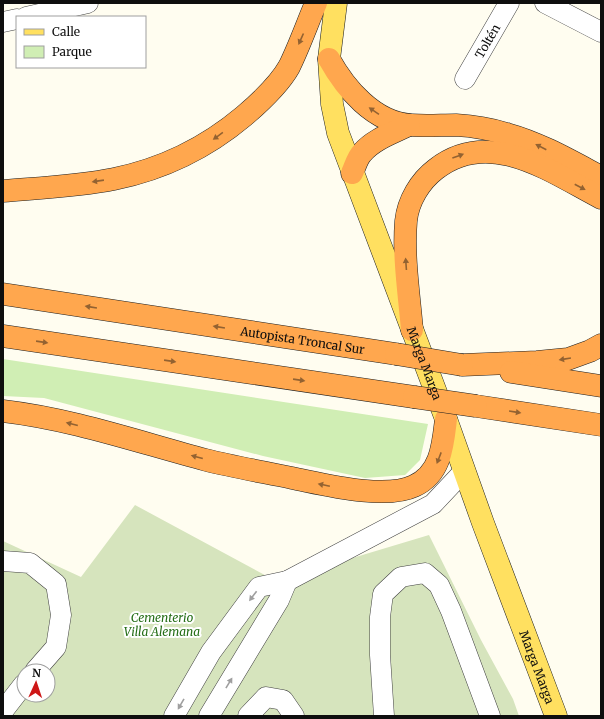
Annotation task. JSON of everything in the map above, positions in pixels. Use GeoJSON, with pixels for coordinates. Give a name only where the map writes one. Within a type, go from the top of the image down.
{"type":"FeatureCollection","features":[{"type":"Feature","properties":{"kind":"highway"},"geometry":{"type":"LineString","coordinates":[[3,191],[93,182],[132,175],[164,165],[189,154],[212,141],[254,108],[288,68],[316,3]]}},
{"type":"Feature","properties":{"kind":"highway"},"geometry":{"type":"LineString","coordinates":[[329,59],[338,76],[351,92],[364,104],[393,121],[409,126],[457,125],[507,134],[532,142],[601,177]]}},
{"type":"Feature","properties":{"kind":"highway"},"geometry":{"type":"LineString","coordinates":[[352,173],[361,154],[371,144],[409,126]]}},
{"type":"Feature","properties":{"kind":"highway"},"geometry":{"type":"LineString","coordinates":[[412,330],[406,260],[406,220],[409,207],[422,182],[442,164],[455,157],[468,153],[483,151],[497,152],[511,155],[538,165],[601,198]]}},
{"type":"Feature","properties":{"kind":"highway","name":"Autopista Troncal Sur"},"geometry":{"type":"LineString","coordinates":[[3,294],[601,386]]}},
{"type":"Feature","properties":{"kind":"highway"},"geometry":{"type":"LineString","coordinates":[[3,336],[601,425]]}},
{"type":"Feature","properties":{"kind":"highway"},"geometry":{"type":"LineString","coordinates":[[462,365],[537,362],[568,359],[601,346]]}},
{"type":"Feature","properties":{"kind":"highway"},"geometry":{"type":"LineString","coordinates":[[3,411],[60,421],[207,460],[343,489],[389,491],[398,491],[414,486],[430,474],[436,467],[442,450],[446,419]]}},
{"type":"Feature","properties":{"kind":"main road","name":"Marga Marga"},"geometry":{"type":"LineString","coordinates":[[336,3],[329,59],[332,104],[338,133],[556,716]]}},
{"type":"Feature","properties":{"kind":"street"},"geometry":{"type":"LineString","coordinates":[[30,16],[88,3]]}},
{"type":"Feature","properties":{"kind":"street","name":"Toltén"},"geometry":{"type":"LineString","coordinates":[[465,79],[509,3]]}},
{"type":"Feature","properties":{"kind":"street"},"geometry":{"type":"LineString","coordinates":[[545,3],[601,32]]}},
{"type":"Feature","properties":{"kind":"street"},"geometry":{"type":"LineString","coordinates":[[3,22],[16,19]]}},
{"type":"Feature","properties":{"kind":"street"},"geometry":{"type":"LineString","coordinates":[[174,716],[212,652],[259,587],[287,581],[433,504],[464,471]]}},
{"type":"Feature","properties":{"kind":"street"},"geometry":{"type":"LineString","coordinates":[[3,561],[30,563],[56,584],[61,616],[56,647],[42,663]]}},
{"type":"Feature","properties":{"kind":"street"},"geometry":{"type":"LineString","coordinates":[[384,716],[380,655],[380,617],[383,594],[401,577],[425,573],[439,585],[451,611],[490,716]]}},
{"type":"Feature","properties":{"kind":"street"},"geometry":{"type":"LineString","coordinates":[[208,716],[280,600],[287,581]]}},
{"type":"Feature","properties":{"kind":"street"},"geometry":{"type":"LineString","coordinates":[[3,711],[16,694]]}},
{"type":"Feature","properties":{"kind":"street"},"geometry":{"type":"LineString","coordinates":[[248,716],[266,697],[283,700],[294,716]]}},
{"type":"Feature","properties":{"kind":"green space"},"geometry":{"type":"Polygon","coordinates":[[[3,359],[428,424],[420,460],[405,475],[365,478],[263,456],[44,398],[3,396],[3,359]]]}},
{"type":"Feature","properties":{"kind":"green space","name":"Cementerio Villa Alemana"},"geometry":{"type":"Polygon","coordinates":[[[135,505],[276,581],[429,535],[481,640],[513,699],[519,716],[3,716],[3,541],[81,577],[135,505]]]}}]}
